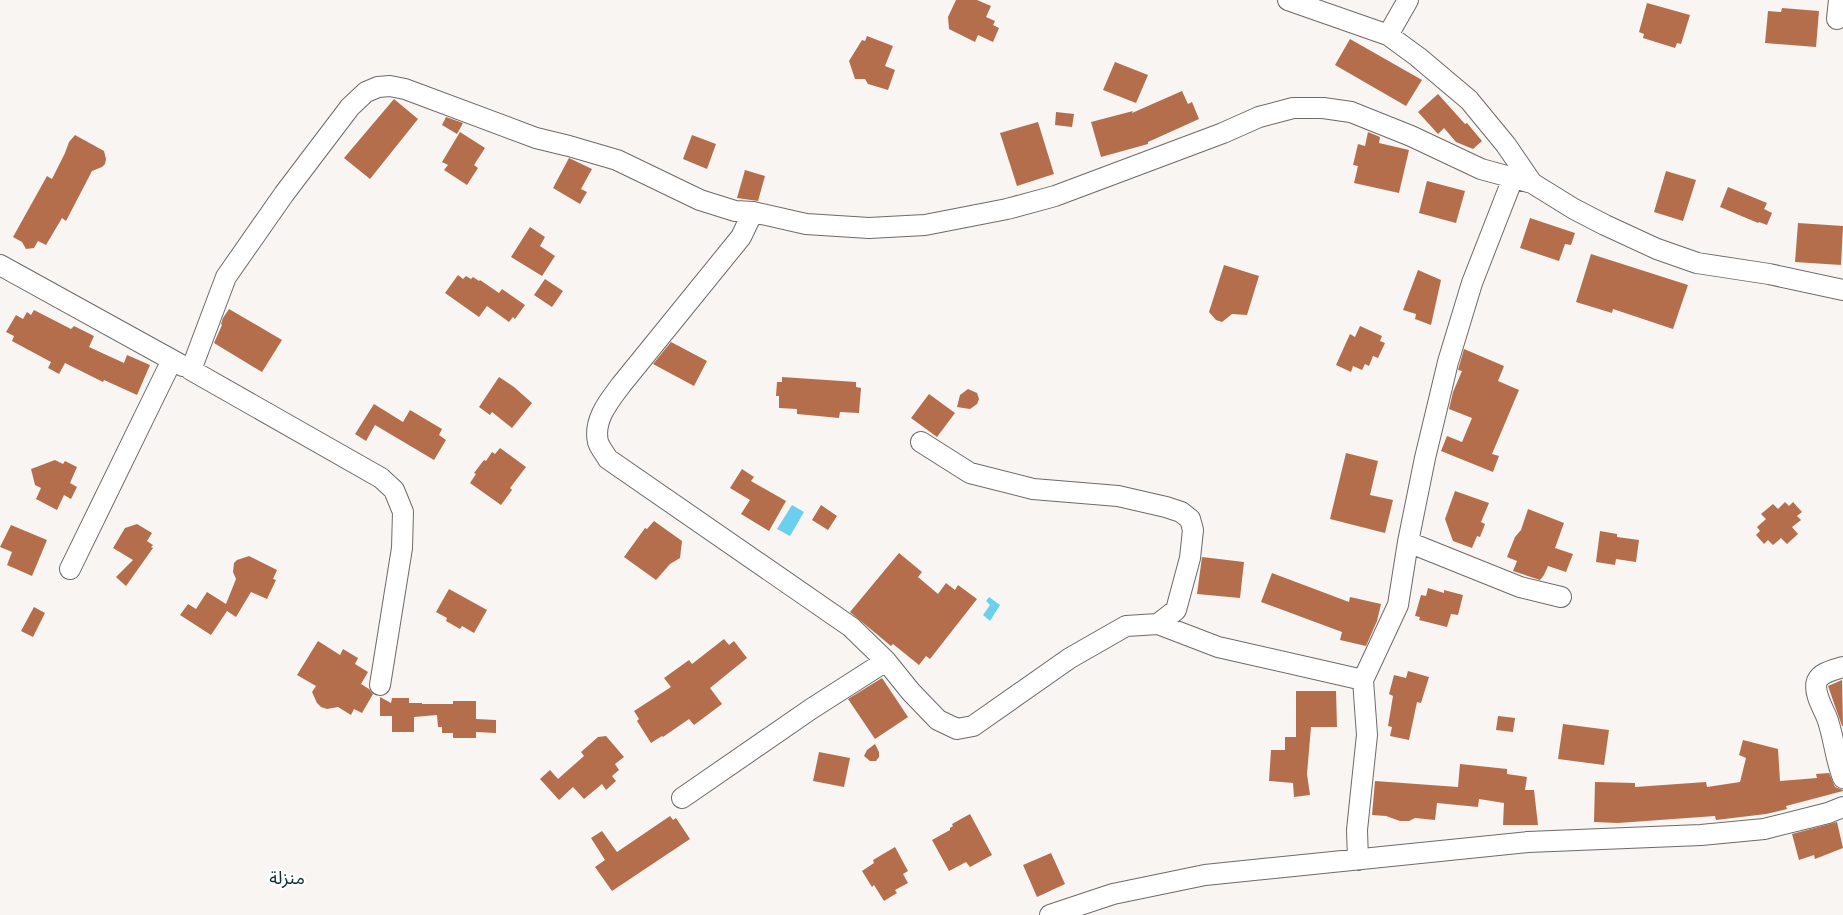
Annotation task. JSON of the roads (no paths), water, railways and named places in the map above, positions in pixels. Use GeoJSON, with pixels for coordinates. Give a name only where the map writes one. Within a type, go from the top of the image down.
{"type":"FeatureCollection","features":[{"type":"Feature","properties":{"kind":"street"},"geometry":{"type":"LineString","coordinates":[[1288,0],[1388,35],[1418,57],[1469,100],[1506,145],[1523,180]]}},
{"type":"Feature","properties":{"kind":"street"},"geometry":{"type":"LineString","coordinates":[[1388,35],[1408,0]]}},
{"type":"Feature","properties":{"kind":"street"},"geometry":{"type":"LineString","coordinates":[[191,370],[226,276],[350,106],[366,92],[378,87],[390,86],[405,89],[536,138],[618,160],[700,200],[735,211],[753,212],[806,224],[869,228],[925,225],[1055,196],[1223,133],[1259,117],[1293,108],[1323,108],[1351,112],[1411,136],[1480,168],[1523,180],[1605,225],[1657,249],[1697,263],[1769,274],[1843,290]]}},
{"type":"Feature","properties":{"kind":"street"},"geometry":{"type":"LineString","coordinates":[[1358,860],[1357,830],[1367,734],[1363,680],[1398,605],[1408,542],[1429,441],[1448,362],[1472,283],[1523,180]]}},
{"type":"Feature","properties":{"kind":"street"},"geometry":{"type":"LineString","coordinates":[[753,212],[741,237],[605,407],[598,425],[598,442],[608,459],[851,627],[886,661],[911,692],[938,720],[957,729],[973,726],[1070,658],[1126,626],[1158,624],[1218,647],[1363,680]]}},
{"type":"Feature","properties":{"kind":"street"},"geometry":{"type":"LineString","coordinates":[[0,265],[191,370],[381,478],[394,490],[403,512],[402,548],[380,685]]}},
{"type":"Feature","properties":{"kind":"street"},"geometry":{"type":"LineString","coordinates":[[70,569],[172,360]]}},
{"type":"Feature","properties":{"kind":"street"},"geometry":{"type":"LineString","coordinates":[[921,442],[970,473],[1033,489],[1118,496],[1181,512],[1190,519],[1193,530],[1190,558],[1176,610],[1158,624]]}},
{"type":"Feature","properties":{"kind":"street"},"geometry":{"type":"LineString","coordinates":[[1408,542],[1520,587],[1562,597]]}},
{"type":"Feature","properties":{"kind":"street"},"geometry":{"type":"LineString","coordinates":[[682,798],[810,709],[886,661]]}},
{"type":"Feature","properties":{"kind":"street"},"geometry":{"type":"LineString","coordinates":[[1843,667],[1828,671],[1819,677],[1816,689],[1831,731],[1837,762],[1843,778]]}},
{"type":"Feature","properties":{"kind":"street"},"geometry":{"type":"LineString","coordinates":[[1050,915],[1113,894],[1205,875],[1528,842],[1701,835],[1764,829],[1828,813],[1843,807]]}},
{"type":"Feature","properties":{"kind":"water"},"geometry":{"type":"Polygon","coordinates":[[[792,505],[804,512],[790,536],[777,529],[792,505]]]}},
{"type":"Feature","properties":{"kind":"water"},"geometry":{"type":"Polygon","coordinates":[[[989,597],[1000,605],[990,621],[983,615],[990,605],[986,601],[989,597]]]}},
{"type":"Feature","properties":{"kind":"district","name":"منزلة"},"geometry":{"type":"Point","coordinates":[287,878]}}]}
